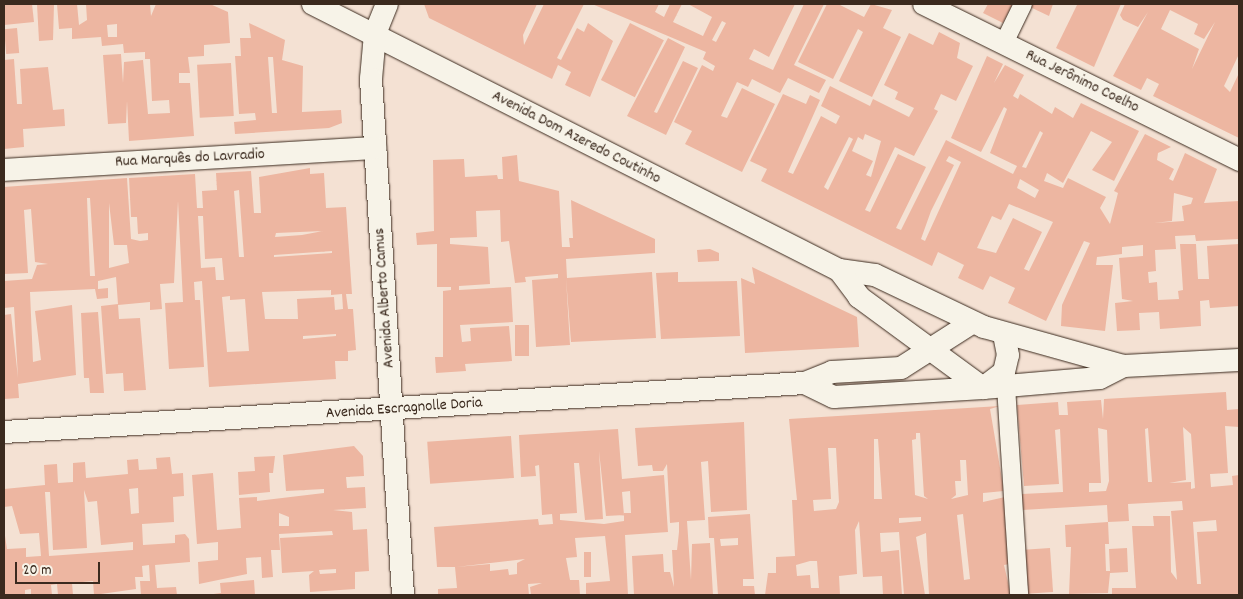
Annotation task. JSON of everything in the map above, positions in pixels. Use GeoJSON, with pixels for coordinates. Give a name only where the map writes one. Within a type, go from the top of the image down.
{"type":"FeatureCollection","features":[{"type":"Feature","properties":{"kind":"street","name":"Avenida Dom Azeredo Coutinho"},"geometry":{"type":"LineString","coordinates":[[313,4],[839,270],[875,275],[973,322]]}},
{"type":"Feature","properties":{"kind":"street","name":"Avenida Alberto Camus"},"geometry":{"type":"LineString","coordinates":[[387,4],[375,34],[371,79],[404,595]]}},
{"type":"Feature","properties":{"kind":"street","name":"Rua Jerônimo Coelho"},"geometry":{"type":"LineString","coordinates":[[924,4],[1239,160]]}},
{"type":"Feature","properties":{"kind":"street"},"geometry":{"type":"LineString","coordinates":[[1004,43],[1023,4]]}},
{"type":"Feature","properties":{"kind":"street","name":"Rua Marquês do Lavradio"},"geometry":{"type":"LineString","coordinates":[[4,170],[375,148]]}},
{"type":"Feature","properties":{"kind":"street","name":"Avenida Dom Azeredo Coutinho"},"geometry":{"type":"LineString","coordinates":[[839,270],[858,297],[927,350]]}},
{"type":"Feature","properties":{"kind":"street","name":"Avenida Escragnolle Doria"},"geometry":{"type":"LineString","coordinates":[[4,432],[392,410],[805,383],[832,372],[901,368],[973,322],[1004,334],[1124,366],[1239,360]]}},
{"type":"Feature","properties":{"kind":"street"},"geometry":{"type":"LineString","coordinates":[[927,350],[983,388],[1004,372],[1008,355],[1004,334]]}},
{"type":"Feature","properties":{"kind":"street","name":"Avenida Escragnolle Doria"},"geometry":{"type":"LineString","coordinates":[[805,383],[834,397],[983,388],[1100,378],[1124,366]]}},
{"type":"Feature","properties":{"kind":"street"},"geometry":{"type":"LineString","coordinates":[[1006,386],[1019,595]]}},
{"type":"Feature","properties":{"kind":"building"},"geometry":{"type":"Polygon","coordinates":[[[4,4],[32,4],[34,22],[4,25],[4,4]]]}},
{"type":"Feature","properties":{"kind":"building"},"geometry":{"type":"Polygon","coordinates":[[[37,4],[54,4],[53,40],[39,41],[37,4]]]}},
{"type":"Feature","properties":{"kind":"building"},"geometry":{"type":"Polygon","coordinates":[[[57,4],[77,4],[79,25],[87,20],[86,4],[150,4],[151,16],[156,4],[210,4],[228,12],[230,43],[204,45],[204,56],[188,57],[190,73],[179,73],[179,83],[190,83],[194,136],[129,141],[127,101],[126,123],[108,124],[103,55],[121,54],[123,83],[124,62],[143,60],[148,114],[170,113],[169,100],[152,101],[150,59],[145,59],[145,52],[124,53],[123,44],[102,46],[101,37],[72,39],[72,28],[59,29],[57,4]],[[117,24],[107,25],[108,37],[117,37],[117,24]]]}},
{"type":"Feature","properties":{"kind":"building"},"geometry":{"type":"Polygon","coordinates":[[[424,4],[537,4],[523,35],[524,45],[544,4],[584,4],[557,58],[561,60],[577,28],[584,32],[588,23],[613,41],[590,97],[565,85],[571,72],[558,65],[552,79],[429,18],[424,4]]]}},
{"type":"Feature","properties":{"kind":"building"},"geometry":{"type":"Polygon","coordinates":[[[592,4],[659,4],[655,12],[664,17],[670,4],[682,4],[673,22],[703,36],[712,17],[688,4],[795,4],[769,57],[754,49],[749,59],[773,70],[804,4],[824,4],[794,65],[826,80],[819,93],[788,78],[780,93],[752,79],[748,87],[737,82],[721,116],[727,118],[742,88],[775,104],[742,172],[685,144],[692,131],[674,122],[702,65],[713,71],[715,66],[703,59],[706,52],[592,4]],[[722,21],[712,40],[716,42],[726,23],[722,21]]]}},
{"type":"Feature","properties":{"kind":"building"},"geometry":{"type":"Polygon","coordinates":[[[827,4],[838,4],[864,17],[871,4],[892,10],[883,28],[901,37],[872,97],[839,81],[863,32],[858,29],[833,79],[798,62],[827,4]]]}},
{"type":"Feature","properties":{"kind":"building"},"geometry":{"type":"Polygon","coordinates":[[[988,4],[1013,4],[1003,23],[983,13],[988,4]]]}},
{"type":"Feature","properties":{"kind":"building"},"geometry":{"type":"Polygon","coordinates":[[[1032,4],[1053,4],[1049,16],[1030,7],[1032,4]]]}},
{"type":"Feature","properties":{"kind":"building"},"geometry":{"type":"Polygon","coordinates":[[[1121,4],[1094,67],[1056,48],[1077,5],[1121,4]]]}},
{"type":"Feature","properties":{"kind":"building"},"geometry":{"type":"Polygon","coordinates":[[[1125,4],[1239,4],[1239,54],[1224,86],[1230,92],[1239,73],[1239,138],[1153,96],[1159,84],[1147,78],[1141,90],[1113,76],[1148,12],[1138,27],[1123,20],[1120,15],[1125,4]],[[1170,10],[1161,29],[1199,49],[1192,69],[1215,22],[1204,39],[1194,34],[1198,24],[1170,10]]]}},
{"type":"Feature","properties":{"kind":"building"},"geometry":{"type":"Polygon","coordinates":[[[249,23],[285,40],[282,60],[303,66],[302,112],[341,110],[342,123],[329,128],[235,134],[234,122],[256,120],[255,113],[239,114],[235,56],[241,56],[240,38],[251,38],[249,23]],[[268,57],[272,113],[277,113],[273,57],[268,57]]]}},
{"type":"Feature","properties":{"kind":"building"},"geometry":{"type":"Polygon","coordinates":[[[630,23],[664,40],[635,97],[601,80],[630,23]]]}},
{"type":"Feature","properties":{"kind":"building"},"geometry":{"type":"Polygon","coordinates":[[[17,28],[19,53],[6,54],[4,29],[17,28]]]}},
{"type":"Feature","properties":{"kind":"building"},"geometry":{"type":"Polygon","coordinates":[[[939,32],[960,43],[957,58],[973,66],[956,101],[941,94],[934,109],[938,111],[914,156],[895,147],[865,210],[870,212],[898,154],[926,167],[896,228],[901,230],[946,140],[1013,174],[1017,166],[990,153],[1007,109],[1004,107],[981,152],[951,138],[987,56],[1003,64],[994,83],[1005,65],[1024,75],[1013,96],[1018,99],[1020,94],[1052,114],[1055,107],[1073,118],[1081,103],[1139,131],[1114,181],[1092,170],[1112,142],[1091,131],[1063,183],[1047,173],[1044,181],[1063,188],[1068,178],[1106,197],[1100,208],[1110,224],[1118,193],[1114,191],[1145,134],[1171,147],[1158,153],[1157,160],[1174,169],[1169,179],[1173,181],[1185,153],[1217,169],[1204,203],[1239,201],[1239,239],[1196,241],[1195,235],[1175,236],[1176,249],[1155,250],[1156,271],[1148,272],[1149,283],[1157,282],[1158,300],[1179,299],[1178,291],[1183,290],[1180,244],[1196,244],[1198,279],[1209,279],[1207,246],[1239,244],[1239,306],[1210,308],[1209,300],[1200,301],[1201,326],[1160,329],[1159,312],[1139,313],[1140,330],[1117,331],[1115,303],[1133,301],[1122,299],[1119,258],[1143,256],[1143,245],[1122,247],[1122,254],[1097,257],[1096,265],[1113,265],[1105,331],[1061,326],[1062,305],[1090,243],[1084,241],[1046,321],[1008,303],[1015,288],[990,276],[983,290],[958,278],[964,265],[938,252],[932,266],[761,181],[767,169],[750,161],[783,94],[806,104],[810,95],[820,100],[788,172],[793,174],[821,116],[836,124],[840,116],[821,106],[830,86],[870,106],[873,99],[909,117],[914,108],[895,99],[898,92],[884,85],[909,33],[933,45],[939,32]],[[1040,131],[1022,167],[1026,168],[1043,133],[1040,131]],[[865,134],[863,140],[858,137],[852,151],[873,161],[866,175],[871,177],[881,141],[865,134]],[[849,137],[824,187],[828,190],[853,139],[849,137]],[[949,156],[946,161],[954,165],[931,211],[921,239],[925,241],[961,162],[949,156]],[[1020,179],[1017,188],[1035,198],[1039,190],[1020,179]],[[1174,193],[1172,221],[1154,223],[1184,221],[1182,206],[1191,204],[1193,198],[1174,193]],[[1009,204],[1001,220],[992,216],[977,248],[996,253],[1013,218],[1042,232],[1024,269],[1029,271],[1053,222],[1009,204]]]}},
{"type":"Feature","properties":{"kind":"building"},"geometry":{"type":"Polygon","coordinates":[[[668,38],[685,47],[654,112],[657,113],[683,61],[698,68],[666,135],[627,116],[668,38]]]}},
{"type":"Feature","properties":{"kind":"building"},"geometry":{"type":"Polygon","coordinates":[[[14,59],[17,104],[22,104],[20,69],[48,67],[53,110],[64,109],[65,126],[23,129],[24,147],[4,149],[4,60],[14,59]]]}},
{"type":"Feature","properties":{"kind":"building"},"geometry":{"type":"Polygon","coordinates":[[[231,63],[234,116],[200,118],[197,65],[231,63]]]}},
{"type":"Feature","properties":{"kind":"building"},"geometry":{"type":"Polygon","coordinates":[[[517,155],[519,181],[559,191],[562,247],[570,247],[569,238],[573,238],[571,200],[655,239],[655,253],[566,259],[567,278],[652,272],[656,338],[571,342],[566,278],[570,345],[536,347],[532,280],[558,278],[558,274],[525,277],[526,282],[515,283],[509,241],[501,242],[500,210],[476,211],[477,237],[450,238],[450,244],[488,247],[490,284],[459,286],[459,290],[511,287],[513,322],[460,325],[462,342],[471,341],[470,328],[509,326],[512,361],[465,364],[466,371],[436,373],[435,357],[443,357],[443,291],[451,290],[451,287],[437,287],[437,244],[417,245],[416,233],[434,231],[433,160],[464,159],[465,177],[497,175],[498,179],[503,179],[502,157],[517,155]]]}},
{"type":"Feature","properties":{"kind":"building"},"geometry":{"type":"Polygon","coordinates":[[[310,168],[310,174],[324,173],[326,208],[346,207],[352,294],[346,294],[348,309],[353,309],[356,350],[348,351],[348,361],[335,361],[336,379],[209,387],[202,281],[194,282],[195,300],[200,300],[204,367],[169,369],[165,303],[183,302],[178,201],[174,283],[160,284],[162,309],[150,310],[150,302],[118,305],[119,319],[140,318],[146,390],[124,391],[123,373],[106,374],[101,306],[118,304],[116,277],[98,281],[98,289],[108,288],[108,298],[97,299],[95,289],[30,292],[33,362],[41,360],[35,311],[72,305],[76,375],[18,384],[19,398],[4,399],[4,315],[11,314],[18,378],[14,307],[4,308],[4,281],[32,279],[37,265],[48,264],[35,262],[31,209],[24,210],[28,273],[4,274],[4,187],[127,178],[131,239],[140,241],[148,240],[148,233],[138,234],[137,217],[131,217],[129,178],[195,174],[197,208],[203,208],[202,191],[217,190],[216,173],[251,171],[254,213],[261,213],[259,177],[310,168]],[[239,190],[234,191],[239,257],[244,257],[239,190]],[[87,198],[90,276],[95,276],[90,198],[87,198]],[[109,203],[109,268],[129,263],[127,245],[114,245],[109,203]],[[198,216],[201,268],[215,267],[216,280],[224,280],[222,258],[205,259],[203,216],[198,216]],[[323,231],[276,233],[275,237],[302,235],[323,231]],[[332,251],[274,255],[274,257],[332,253],[332,251]],[[331,290],[262,292],[265,319],[298,319],[297,299],[334,297],[335,310],[343,309],[342,294],[331,295],[331,290]],[[230,296],[222,297],[227,352],[249,351],[245,299],[230,300],[230,296]],[[336,334],[303,336],[303,339],[336,336],[336,334]]]}},
{"type":"Feature","properties":{"kind":"building"},"geometry":{"type":"Polygon","coordinates":[[[710,249],[719,253],[719,261],[698,262],[697,250],[710,249]]]}},
{"type":"Feature","properties":{"kind":"building"},"geometry":{"type":"Polygon","coordinates":[[[752,267],[857,317],[859,347],[745,353],[741,278],[755,284],[752,267]]]}},
{"type":"Feature","properties":{"kind":"building"},"geometry":{"type":"Polygon","coordinates":[[[678,272],[678,282],[737,281],[740,336],[661,339],[656,273],[678,272]]]}},
{"type":"Feature","properties":{"kind":"building"},"geometry":{"type":"Polygon","coordinates":[[[98,312],[104,393],[90,393],[89,378],[84,378],[81,313],[98,312]]]}},
{"type":"Feature","properties":{"kind":"building"},"geometry":{"type":"Polygon","coordinates":[[[515,325],[529,325],[529,356],[515,356],[515,325]]]}},
{"type":"Feature","properties":{"kind":"building"},"geometry":{"type":"Polygon","coordinates":[[[1226,392],[1227,410],[1239,409],[1239,427],[1225,426],[1228,473],[1210,474],[1211,487],[1233,485],[1232,476],[1239,475],[1239,595],[1112,595],[1112,588],[1136,588],[1132,526],[1154,526],[1153,516],[1170,516],[1171,572],[1177,580],[1171,511],[1183,510],[1182,501],[1128,504],[1129,521],[1108,522],[1107,505],[1022,510],[1022,494],[1063,492],[1060,429],[1055,430],[1059,484],[1024,486],[1017,405],[1058,402],[1059,415],[1068,415],[1067,402],[1101,400],[1103,419],[1104,399],[1226,392]],[[1183,427],[1186,480],[1169,483],[1191,482],[1191,489],[1195,488],[1191,434],[1183,427]],[[1098,428],[1101,483],[1089,483],[1089,492],[1106,491],[1109,481],[1107,430],[1098,428]],[[1148,428],[1145,429],[1148,482],[1152,482],[1148,428]],[[1216,520],[1193,522],[1197,584],[1201,584],[1197,532],[1217,531],[1216,520]]]}},
{"type":"Feature","properties":{"kind":"building"},"geometry":{"type":"Polygon","coordinates":[[[1000,406],[990,409],[1004,491],[983,493],[983,502],[1005,497],[1009,564],[1004,565],[1011,595],[929,595],[926,533],[916,537],[925,595],[904,595],[899,532],[880,533],[881,552],[899,550],[902,595],[883,595],[882,576],[863,577],[859,521],[855,530],[857,574],[839,576],[840,595],[765,595],[768,573],[776,573],[776,557],[795,556],[792,500],[797,500],[789,419],[1000,406]],[[916,433],[916,439],[912,440],[915,495],[928,499],[924,496],[920,433],[916,433]],[[874,439],[874,499],[882,499],[878,439],[874,439]],[[828,448],[831,499],[813,500],[814,511],[836,509],[839,502],[836,448],[828,448]],[[960,460],[961,481],[955,481],[956,495],[951,499],[968,495],[966,460],[960,460]],[[963,514],[957,515],[964,580],[970,579],[963,514]],[[921,517],[899,518],[899,523],[921,521],[921,517]],[[817,561],[796,565],[797,576],[810,575],[811,588],[819,588],[817,561]]]}},
{"type":"Feature","properties":{"kind":"building"},"geometry":{"type":"Polygon","coordinates":[[[744,422],[747,510],[711,512],[708,461],[701,462],[705,520],[687,521],[691,580],[692,544],[710,543],[713,595],[634,595],[632,556],[663,554],[664,572],[670,572],[674,587],[672,550],[677,550],[679,532],[679,522],[670,523],[667,464],[663,471],[653,471],[652,465],[638,466],[635,428],[744,422]]]}},
{"type":"Feature","properties":{"kind":"building"},"geometry":{"type":"Polygon","coordinates":[[[618,429],[622,479],[664,475],[668,532],[625,535],[628,595],[586,595],[586,583],[610,581],[605,536],[575,538],[577,557],[566,558],[570,580],[579,580],[580,595],[531,595],[530,587],[542,583],[528,584],[529,595],[438,595],[438,589],[457,588],[455,567],[437,567],[434,527],[538,519],[539,525],[553,524],[552,514],[542,515],[539,465],[535,466],[536,476],[521,477],[519,435],[618,429]],[[599,451],[603,519],[585,520],[579,463],[574,463],[577,513],[560,514],[560,520],[604,524],[624,521],[624,515],[606,516],[599,451]],[[630,491],[622,492],[624,515],[624,513],[631,513],[630,491]],[[525,559],[456,567],[490,564],[490,571],[508,569],[509,575],[517,574],[517,563],[525,559]]]}},
{"type":"Feature","properties":{"kind":"building"},"geometry":{"type":"Polygon","coordinates":[[[511,436],[514,478],[430,484],[427,442],[511,436]]]}},
{"type":"Feature","properties":{"kind":"building"},"geometry":{"type":"Polygon","coordinates":[[[354,446],[363,456],[364,476],[346,477],[347,488],[365,487],[366,508],[333,510],[352,512],[353,530],[367,529],[369,571],[355,572],[355,589],[310,592],[309,575],[314,571],[282,573],[280,538],[333,535],[332,531],[279,534],[280,550],[271,550],[273,577],[262,578],[261,557],[246,558],[247,574],[199,584],[198,562],[218,560],[218,542],[197,544],[192,475],[213,473],[217,530],[241,528],[239,498],[257,497],[257,501],[324,493],[324,489],[286,491],[283,455],[354,446]],[[279,513],[279,526],[289,526],[289,517],[279,513]],[[336,569],[319,570],[320,574],[336,573],[336,569]]]}},
{"type":"Feature","properties":{"kind":"building"},"geometry":{"type":"Polygon","coordinates":[[[275,456],[273,473],[269,473],[270,492],[239,495],[238,472],[255,471],[254,457],[275,456]]]}},
{"type":"Feature","properties":{"kind":"building"},"geometry":{"type":"Polygon","coordinates":[[[170,457],[172,474],[183,473],[184,496],[173,497],[174,522],[142,524],[143,545],[175,543],[175,535],[185,534],[189,539],[190,562],[155,565],[157,588],[176,587],[177,595],[141,595],[140,581],[150,581],[149,565],[142,566],[143,577],[135,577],[136,589],[94,595],[93,581],[72,583],[73,595],[58,595],[57,584],[51,585],[52,595],[31,595],[31,589],[25,590],[25,595],[4,595],[4,529],[7,549],[26,548],[26,557],[41,556],[39,533],[20,534],[12,506],[4,507],[4,489],[45,485],[44,465],[57,464],[58,483],[73,482],[73,463],[85,462],[86,478],[128,474],[127,460],[138,459],[139,470],[157,469],[156,458],[170,457]],[[138,488],[129,489],[131,514],[139,513],[138,488]],[[84,490],[87,548],[53,550],[50,492],[45,492],[49,556],[133,550],[133,542],[101,545],[97,501],[88,502],[84,490]]]}},
{"type":"Feature","properties":{"kind":"building"},"geometry":{"type":"Polygon","coordinates":[[[750,514],[754,579],[743,579],[743,586],[754,586],[755,595],[718,595],[714,538],[709,538],[708,517],[750,514]],[[738,538],[720,539],[721,546],[738,545],[738,538]]]}},
{"type":"Feature","properties":{"kind":"building"},"geometry":{"type":"Polygon","coordinates":[[[1108,522],[1109,544],[1105,544],[1106,571],[1110,571],[1109,549],[1127,548],[1128,572],[1110,573],[1108,593],[1069,594],[1071,547],[1066,547],[1065,525],[1108,522]]]}},
{"type":"Feature","properties":{"kind":"building"},"geometry":{"type":"Polygon","coordinates":[[[1050,548],[1053,592],[1027,594],[1024,550],[1050,548]]]}},
{"type":"Feature","properties":{"kind":"building"},"geometry":{"type":"Polygon","coordinates":[[[584,552],[591,552],[591,577],[584,577],[584,552]]]}},
{"type":"Feature","properties":{"kind":"building"},"geometry":{"type":"Polygon","coordinates":[[[254,580],[255,595],[206,595],[221,593],[220,583],[254,580]]]}}]}
